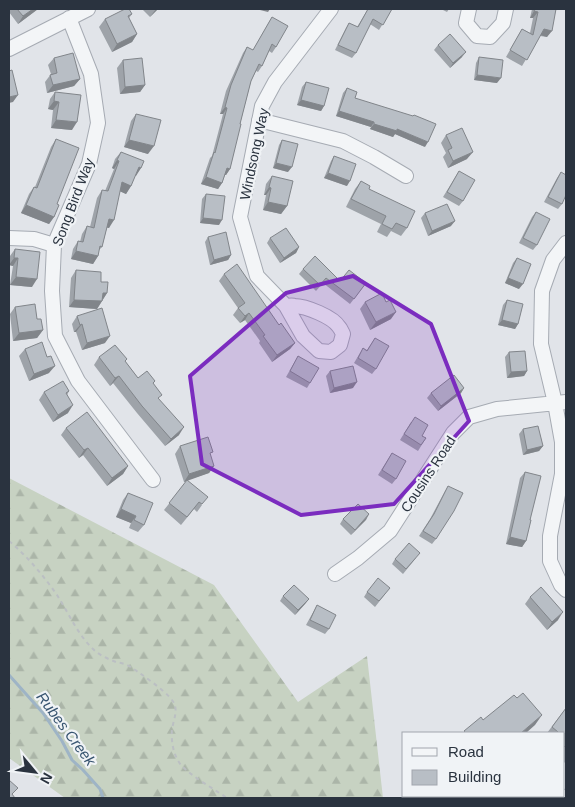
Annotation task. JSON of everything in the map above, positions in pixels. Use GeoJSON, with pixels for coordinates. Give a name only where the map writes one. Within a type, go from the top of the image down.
{"type":"FeatureCollection","features":[{"type":"Feature","properties":{"kind":"street"},"geometry":{"type":"LineString","coordinates":[[9,49],[88,9]]}},
{"type":"Feature","properties":{"kind":"street","name":"Windsong Way"},"geometry":{"type":"LineString","coordinates":[[286,306],[257,276],[240,217],[262,106],[275,82],[331,9]]}},
{"type":"Feature","properties":{"kind":"street"},"geometry":{"type":"LineString","coordinates":[[469,9],[466,23],[477,36],[490,37],[502,23],[506,9]]}},
{"type":"Feature","properties":{"kind":"street","name":"Song Bird Way"},"geometry":{"type":"LineString","coordinates":[[69,18],[91,74],[98,123],[89,164],[54,245],[52,291],[55,336],[78,381],[153,480]]}},
{"type":"Feature","properties":{"kind":"street"},"geometry":{"type":"LineString","coordinates":[[259,120],[343,141],[406,176]]}},
{"type":"Feature","properties":{"kind":"street"},"geometry":{"type":"LineString","coordinates":[[9,238],[34,239],[54,245]]}},
{"type":"Feature","properties":{"kind":"street"},"geometry":{"type":"LineString","coordinates":[[566,243],[553,260],[542,291],[541,344],[561,402],[562,474],[550,536],[550,561],[561,585],[566,590]]}},
{"type":"Feature","properties":{"kind":"street","name":"Cousins Road"},"geometry":{"type":"LineString","coordinates":[[335,574],[358,558],[390,531],[408,506],[453,433],[469,417],[497,409],[561,402]]}},
{"type":"Feature","properties":{"kind":"path"},"geometry":{"type":"LineString","coordinates":[[9,541],[36,568],[57,595],[86,641],[94,650],[116,662],[127,664],[168,694],[176,707],[172,730],[172,744],[180,764],[227,798]]}},
{"type":"Feature","properties":{"kind":"highlighted area"},"geometry":{"type":"Polygon","coordinates":[[[353,276],[431,324],[469,421],[394,504],[301,515],[202,464],[190,376],[286,293],[353,276]]]}},
{"type":"Feature","properties":{"kind":"green space"},"geometry":{"type":"Polygon","coordinates":[[[9,478],[214,585],[298,702],[367,656],[383,798],[65,798],[9,758],[9,478]]]}},
{"type":"Feature","properties":{"kind":"building"},"geometry":{"type":"Polygon","coordinates":[[[17,9],[33,9],[23,16],[17,9]]]}},
{"type":"Feature","properties":{"kind":"building"},"geometry":{"type":"Polygon","coordinates":[[[125,9],[129,9],[132,14],[128,16],[137,34],[117,44],[105,19],[125,9]]]}},
{"type":"Feature","properties":{"kind":"building"},"geometry":{"type":"Polygon","coordinates":[[[368,9],[392,9],[383,25],[373,19],[356,53],[338,45],[349,23],[358,27],[368,9]]]}},
{"type":"Feature","properties":{"kind":"building"},"geometry":{"type":"Polygon","coordinates":[[[535,9],[556,9],[552,31],[544,29],[527,60],[510,50],[522,29],[533,35],[538,12],[534,11],[535,9]]]}},
{"type":"Feature","properties":{"kind":"building"},"geometry":{"type":"Polygon","coordinates":[[[272,17],[288,26],[276,47],[272,44],[262,66],[259,64],[251,81],[230,169],[227,168],[222,183],[206,177],[215,153],[231,85],[247,47],[253,50],[272,17]]]}},
{"type":"Feature","properties":{"kind":"building"},"geometry":{"type":"Polygon","coordinates":[[[450,34],[466,52],[453,63],[438,45],[450,34]]]}},
{"type":"Feature","properties":{"kind":"building"},"geometry":{"type":"Polygon","coordinates":[[[73,53],[80,79],[53,85],[50,75],[57,73],[54,58],[73,53]]]}},
{"type":"Feature","properties":{"kind":"building"},"geometry":{"type":"Polygon","coordinates":[[[479,57],[503,60],[501,78],[477,75],[479,57]]]}},
{"type":"Feature","properties":{"kind":"building"},"geometry":{"type":"Polygon","coordinates":[[[142,58],[145,85],[125,87],[123,60],[142,58]]]}},
{"type":"Feature","properties":{"kind":"building"},"geometry":{"type":"Polygon","coordinates":[[[12,70],[18,95],[9,97],[9,71],[12,70]]]}},
{"type":"Feature","properties":{"kind":"building"},"geometry":{"type":"Polygon","coordinates":[[[306,82],[329,88],[324,106],[301,100],[306,82]]]}},
{"type":"Feature","properties":{"kind":"building"},"geometry":{"type":"Polygon","coordinates":[[[347,88],[357,92],[355,98],[414,115],[436,124],[428,142],[397,129],[397,131],[374,124],[374,122],[339,111],[347,88]]]}},
{"type":"Feature","properties":{"kind":"building"},"geometry":{"type":"Polygon","coordinates":[[[55,92],[81,95],[77,122],[56,120],[59,102],[54,101],[55,92]]]}},
{"type":"Feature","properties":{"kind":"building"},"geometry":{"type":"Polygon","coordinates":[[[136,114],[161,120],[154,146],[129,140],[136,114]]]}},
{"type":"Feature","properties":{"kind":"building"},"geometry":{"type":"Polygon","coordinates":[[[462,128],[473,152],[453,161],[448,150],[452,148],[446,135],[462,128]]]}},
{"type":"Feature","properties":{"kind":"building"},"geometry":{"type":"Polygon","coordinates":[[[56,139],[79,148],[57,204],[59,205],[54,217],[26,205],[34,187],[37,188],[56,139]]]}},
{"type":"Feature","properties":{"kind":"building"},"geometry":{"type":"Polygon","coordinates":[[[282,140],[298,144],[292,167],[276,163],[282,140]]]}},
{"type":"Feature","properties":{"kind":"building"},"geometry":{"type":"Polygon","coordinates":[[[121,152],[144,161],[141,168],[139,167],[131,186],[122,182],[114,220],[109,219],[98,256],[76,251],[78,241],[83,242],[87,226],[94,228],[102,190],[108,191],[121,152]]]}},
{"type":"Feature","properties":{"kind":"building"},"geometry":{"type":"Polygon","coordinates":[[[334,156],[356,164],[350,181],[328,173],[334,156]]]}},
{"type":"Feature","properties":{"kind":"building"},"geometry":{"type":"Polygon","coordinates":[[[459,171],[475,180],[463,201],[447,192],[459,171]]]}},
{"type":"Feature","properties":{"kind":"building"},"geometry":{"type":"Polygon","coordinates":[[[561,172],[566,175],[566,195],[562,204],[548,197],[561,172]]]}},
{"type":"Feature","properties":{"kind":"building"},"geometry":{"type":"Polygon","coordinates":[[[272,176],[293,181],[287,206],[268,202],[272,176]]]}},
{"type":"Feature","properties":{"kind":"building"},"geometry":{"type":"Polygon","coordinates":[[[361,181],[370,186],[369,189],[415,211],[407,228],[396,223],[392,229],[382,224],[386,216],[351,199],[361,181]]]}},
{"type":"Feature","properties":{"kind":"building"},"geometry":{"type":"Polygon","coordinates":[[[206,194],[225,196],[222,220],[203,218],[206,194]]]}},
{"type":"Feature","properties":{"kind":"building"},"geometry":{"type":"Polygon","coordinates":[[[447,204],[455,221],[432,231],[425,213],[447,204]]]}},
{"type":"Feature","properties":{"kind":"building"},"geometry":{"type":"Polygon","coordinates":[[[536,212],[550,219],[537,245],[523,238],[536,212]]]}},
{"type":"Feature","properties":{"kind":"building"},"geometry":{"type":"Polygon","coordinates":[[[286,228],[299,247],[284,258],[270,238],[286,228]]]}},
{"type":"Feature","properties":{"kind":"building"},"geometry":{"type":"Polygon","coordinates":[[[226,232],[231,255],[214,260],[208,237],[226,232]]]}},
{"type":"Feature","properties":{"kind":"building"},"geometry":{"type":"Polygon","coordinates":[[[15,249],[40,252],[37,279],[16,277],[18,258],[14,258],[15,249]]]}},
{"type":"Feature","properties":{"kind":"building"},"geometry":{"type":"Polygon","coordinates":[[[315,256],[340,281],[349,270],[366,283],[354,299],[326,278],[320,285],[303,269],[315,256]]]}},
{"type":"Feature","properties":{"kind":"building"},"geometry":{"type":"Polygon","coordinates":[[[517,258],[531,264],[523,284],[508,278],[517,258]]]}},
{"type":"Feature","properties":{"kind":"building"},"geometry":{"type":"Polygon","coordinates":[[[237,264],[279,325],[281,323],[295,343],[277,355],[249,313],[245,316],[238,308],[245,303],[224,274],[237,264]]]}},
{"type":"Feature","properties":{"kind":"building"},"geometry":{"type":"Polygon","coordinates":[[[76,270],[101,272],[101,282],[108,282],[107,293],[103,293],[102,301],[74,300],[76,270]]]}},
{"type":"Feature","properties":{"kind":"building"},"geometry":{"type":"Polygon","coordinates":[[[382,293],[386,302],[390,300],[396,312],[376,322],[365,302],[382,293]]]}},
{"type":"Feature","properties":{"kind":"building"},"geometry":{"type":"Polygon","coordinates":[[[507,300],[523,304],[518,324],[502,320],[507,300]]]}},
{"type":"Feature","properties":{"kind":"building"},"geometry":{"type":"Polygon","coordinates":[[[35,304],[37,319],[41,319],[43,330],[19,333],[15,307],[35,304]]]}},
{"type":"Feature","properties":{"kind":"building"},"geometry":{"type":"Polygon","coordinates":[[[102,308],[110,336],[87,343],[82,324],[80,325],[77,316],[102,308]]]}},
{"type":"Feature","properties":{"kind":"building"},"geometry":{"type":"Polygon","coordinates":[[[375,338],[389,346],[376,369],[358,358],[363,348],[367,351],[375,338]]]}},
{"type":"Feature","properties":{"kind":"building"},"geometry":{"type":"Polygon","coordinates":[[[42,342],[47,357],[51,356],[55,366],[34,374],[25,349],[42,342]]]}},
{"type":"Feature","properties":{"kind":"building"},"geometry":{"type":"Polygon","coordinates":[[[115,345],[127,359],[125,361],[138,378],[147,371],[162,395],[158,398],[184,427],[171,439],[119,376],[115,378],[99,357],[115,345]]]}},
{"type":"Feature","properties":{"kind":"building"},"geometry":{"type":"Polygon","coordinates":[[[525,351],[527,371],[511,372],[509,352],[525,351]]]}},
{"type":"Feature","properties":{"kind":"building"},"geometry":{"type":"Polygon","coordinates":[[[298,356],[319,368],[310,383],[290,371],[298,356]]]}},
{"type":"Feature","properties":{"kind":"building"},"geometry":{"type":"Polygon","coordinates":[[[353,366],[357,382],[334,388],[330,371],[353,366]]]}},
{"type":"Feature","properties":{"kind":"building"},"geometry":{"type":"Polygon","coordinates":[[[454,375],[464,388],[441,406],[431,393],[454,375]]]}},
{"type":"Feature","properties":{"kind":"building"},"geometry":{"type":"Polygon","coordinates":[[[63,381],[69,391],[66,393],[73,405],[58,415],[44,392],[63,381]]]}},
{"type":"Feature","properties":{"kind":"building"},"geometry":{"type":"Polygon","coordinates":[[[87,412],[128,466],[112,478],[88,448],[84,450],[66,428],[87,412]]]}},
{"type":"Feature","properties":{"kind":"building"},"geometry":{"type":"Polygon","coordinates":[[[415,417],[428,425],[422,436],[426,438],[421,445],[404,434],[415,417]]]}},
{"type":"Feature","properties":{"kind":"building"},"geometry":{"type":"Polygon","coordinates":[[[538,426],[543,446],[527,450],[523,429],[538,426]]]}},
{"type":"Feature","properties":{"kind":"building"},"geometry":{"type":"Polygon","coordinates":[[[208,437],[213,452],[210,453],[214,466],[189,474],[180,446],[208,437]]]}},
{"type":"Feature","properties":{"kind":"building"},"geometry":{"type":"Polygon","coordinates":[[[392,453],[406,461],[396,479],[382,470],[392,453]]]}},
{"type":"Feature","properties":{"kind":"building"},"geometry":{"type":"Polygon","coordinates":[[[525,472],[541,476],[526,541],[510,537],[525,472]]]}},
{"type":"Feature","properties":{"kind":"building"},"geometry":{"type":"Polygon","coordinates":[[[187,480],[208,497],[202,504],[199,502],[187,517],[169,503],[187,480]]]}},
{"type":"Feature","properties":{"kind":"building"},"geometry":{"type":"Polygon","coordinates":[[[448,486],[463,493],[436,539],[423,531],[448,486]]]}},
{"type":"Feature","properties":{"kind":"building"},"geometry":{"type":"Polygon","coordinates":[[[128,493],[153,503],[144,525],[134,520],[136,516],[121,509],[128,493]]]}},
{"type":"Feature","properties":{"kind":"building"},"geometry":{"type":"Polygon","coordinates":[[[358,504],[369,514],[355,530],[343,519],[358,504]]]}},
{"type":"Feature","properties":{"kind":"building"},"geometry":{"type":"Polygon","coordinates":[[[409,543],[420,553],[406,569],[395,559],[409,543]]]}},
{"type":"Feature","properties":{"kind":"building"},"geometry":{"type":"Polygon","coordinates":[[[378,578],[390,588],[379,601],[367,592],[378,578]]]}},
{"type":"Feature","properties":{"kind":"building"},"geometry":{"type":"Polygon","coordinates":[[[294,585],[309,599],[298,610],[283,596],[294,585]]]}},
{"type":"Feature","properties":{"kind":"building"},"geometry":{"type":"Polygon","coordinates":[[[541,587],[563,612],[552,622],[530,597],[541,587]]]}},
{"type":"Feature","properties":{"kind":"building"},"geometry":{"type":"Polygon","coordinates":[[[317,605],[336,615],[329,629],[310,620],[317,605]]]}},
{"type":"Feature","properties":{"kind":"building"},"geometry":{"type":"Polygon","coordinates":[[[523,693],[542,715],[522,732],[464,731],[481,717],[483,720],[514,695],[517,698],[523,693]]]}},
{"type":"Feature","properties":{"kind":"building"},"geometry":{"type":"Polygon","coordinates":[[[566,708],[566,748],[565,732],[558,732],[552,727],[566,708]]]}},
{"type":"Feature","properties":{"kind":"building"},"geometry":{"type":"Polygon","coordinates":[[[9,780],[18,788],[12,794],[15,798],[9,798],[9,780]]]}},
{"type":"Feature","properties":{"kind":"building"},"geometry":{"type":"Polygon","coordinates":[[[418,797],[459,797],[458,798],[418,797]]]}},
{"type":"Feature","properties":{"kind":"waterway","name":"Rubes Creek"},"geometry":{"type":"LineString","coordinates":[[9,675],[43,713],[72,760],[100,789],[103,798]]}}]}
